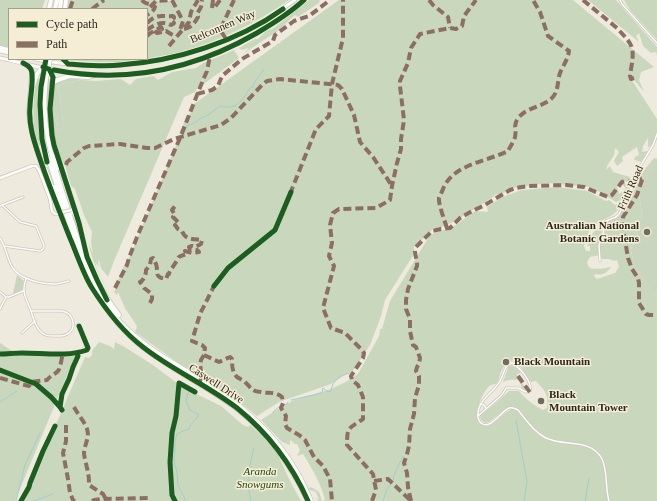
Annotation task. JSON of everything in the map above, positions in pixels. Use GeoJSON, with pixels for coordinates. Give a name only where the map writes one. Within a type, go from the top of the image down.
{"type":"FeatureCollection","features":[{"type":"Feature","properties":{"kind":"highway"},"geometry":{"type":"LineString","coordinates":[[64,60],[68,64]]}},
{"type":"Feature","properties":{"kind":"highway"},"geometry":{"type":"LineString","coordinates":[[32,90],[39,72],[47,62]]}},
{"type":"Feature","properties":{"kind":"highway"},"geometry":{"type":"LineString","coordinates":[[47,62],[40,104],[42,139],[58,198]]}},
{"type":"Feature","properties":{"kind":"highway"},"geometry":{"type":"LineString","coordinates":[[47,62],[52,75],[50,109],[52,135],[59,162],[80,226],[84,248]]}},
{"type":"Feature","properties":{"kind":"highway"},"geometry":{"type":"LineString","coordinates":[[23,63],[29,66],[32,72],[30,118],[34,140],[49,184],[76,253],[92,288],[98,297]]}},
{"type":"Feature","properties":{"kind":"highway"},"geometry":{"type":"LineString","coordinates":[[35,80],[39,75],[45,74],[50,77],[52,83]]}},
{"type":"Feature","properties":{"kind":"highway"},"geometry":{"type":"LineString","coordinates":[[52,83],[56,80],[69,76],[95,76]]}},
{"type":"Feature","properties":{"kind":"highway"},"geometry":{"type":"LineString","coordinates":[[44,79],[45,122],[53,165],[89,271],[97,288],[110,309],[127,328],[147,345],[170,360]]}},
{"type":"Feature","properties":{"kind":"highway"},"geometry":{"type":"LineString","coordinates":[[42,132],[47,156],[82,263],[98,297]]}},
{"type":"Feature","properties":{"kind":"highway"},"geometry":{"type":"LineString","coordinates":[[48,142],[65,185]]}},
{"type":"Feature","properties":{"kind":"highway"},"geometry":{"type":"LineString","coordinates":[[71,210],[78,224],[84,248],[92,269],[100,288],[108,301],[118,315],[136,334],[170,360]]}},
{"type":"Feature","properties":{"kind":"highway","name":"Caswell Drive"},"geometry":{"type":"LineString","coordinates":[[98,297],[117,323],[136,342],[192,380],[207,386],[235,402],[261,424],[283,450],[295,468],[312,501]]}},
{"type":"Feature","properties":{"kind":"highway","name":"Caswell Drive"},"geometry":{"type":"LineString","coordinates":[[170,360],[197,377],[254,424],[269,440],[292,470],[308,501]]}},
{"type":"Feature","properties":{"kind":"main road","name":"Belconnen Way"},"geometry":{"type":"LineString","coordinates":[[9,60],[23,63],[47,62],[95,65],[126,65],[148,62],[203,49],[246,30],[272,16],[295,0]]}},
{"type":"Feature","properties":{"kind":"main road","name":"Belconnen Way"},"geometry":{"type":"LineString","coordinates":[[47,62],[66,72],[95,76],[149,73],[178,67],[206,58],[243,41],[276,22],[304,0]]}},
{"type":"Feature","properties":{"kind":"street"},"geometry":{"type":"LineString","coordinates":[[620,0],[657,43]]}},
{"type":"Feature","properties":{"kind":"street","name":"Frith Road"},"geometry":{"type":"LineString","coordinates":[[600,261],[599,245],[603,234],[604,225],[606,221],[616,217],[619,214],[657,134]]}},
{"type":"Feature","properties":{"kind":"street"},"geometry":{"type":"LineString","coordinates":[[0,178],[32,166],[36,166],[50,199],[52,211],[57,214],[71,210],[72,206],[55,152],[52,135]]}},
{"type":"Feature","properties":{"kind":"street"},"geometry":{"type":"LineString","coordinates":[[34,140],[58,198],[62,212]]}},
{"type":"Feature","properties":{"kind":"street"},"geometry":{"type":"LineString","coordinates":[[4,246],[40,251],[44,248],[36,226],[20,222],[1,206],[23,197]]}},
{"type":"Feature","properties":{"kind":"street"},"geometry":{"type":"LineString","coordinates":[[0,238],[14,269],[20,276],[54,284],[69,281]]}},
{"type":"Feature","properties":{"kind":"street"},"geometry":{"type":"LineString","coordinates":[[26,278],[23,291],[31,311],[39,331],[48,336],[60,336],[67,334],[71,330],[73,323],[67,312],[31,311]]}},
{"type":"Feature","properties":{"kind":"street"},"geometry":{"type":"LineString","coordinates":[[6,297],[23,291]]}},
{"type":"Feature","properties":{"kind":"street"},"geometry":{"type":"LineString","coordinates":[[0,292],[6,297]]}},
{"type":"Feature","properties":{"kind":"street"},"geometry":{"type":"LineString","coordinates":[[0,309],[6,297]]}},
{"type":"Feature","properties":{"kind":"street"},"geometry":{"type":"LineString","coordinates":[[22,333],[35,321]]}},
{"type":"Feature","properties":{"kind":"street"},"geometry":{"type":"LineString","coordinates":[[478,416],[502,395],[505,389],[518,388],[526,392],[530,390],[530,384],[518,367],[512,363],[508,365],[498,384],[482,401],[478,416],[480,423],[484,425],[489,424],[507,409],[512,408],[518,410],[530,427],[542,436],[558,442],[582,445],[591,448],[599,455],[604,464],[609,501]]}},
{"type":"Feature","properties":{"kind":"street"},"geometry":{"type":"LineString","coordinates":[[480,405],[484,405],[486,410]]}},
{"type":"Feature","properties":{"kind":"street"},"geometry":{"type":"LineString","coordinates":[[480,405],[482,409],[486,410]]}},
{"type":"Feature","properties":{"kind":"green space"},"geometry":{"type":"Polygon","coordinates":[[[0,0],[45,0],[42,8],[8,8],[8,49],[0,47],[0,0]]]}},
{"type":"Feature","properties":{"kind":"green space"},"geometry":{"type":"Polygon","coordinates":[[[68,0],[289,0],[251,24],[223,37],[195,48],[148,59],[148,8],[67,8],[68,0]]]}},
{"type":"Feature","properties":{"kind":"green space"},"geometry":{"type":"Polygon","coordinates":[[[309,0],[320,0],[319,3],[298,17],[295,15],[279,30],[243,54],[249,48],[242,50],[239,48],[255,39],[258,39],[266,31],[274,28],[309,0]]]}},
{"type":"Feature","properties":{"kind":"green space"},"geometry":{"type":"Polygon","coordinates":[[[339,0],[343,0],[344,4],[344,0],[573,0],[654,67],[641,72],[639,80],[644,92],[631,76],[631,79],[657,119],[657,131],[652,146],[648,147],[648,138],[643,146],[642,152],[648,151],[642,162],[634,160],[635,157],[639,155],[637,147],[622,157],[623,161],[617,166],[614,161],[619,152],[615,148],[614,155],[606,170],[610,166],[613,172],[630,177],[629,182],[622,181],[617,185],[619,194],[626,189],[622,184],[628,184],[629,190],[624,199],[616,202],[591,187],[547,183],[513,188],[499,195],[496,194],[457,220],[438,229],[434,228],[414,247],[414,254],[385,300],[381,316],[370,345],[353,371],[331,384],[279,402],[257,416],[203,379],[205,371],[201,366],[201,378],[135,332],[137,326],[125,308],[118,292],[117,295],[113,291],[115,291],[116,285],[129,258],[178,141],[183,137],[183,131],[179,133],[185,121],[186,123],[194,104],[339,0]]]}},
{"type":"Feature","properties":{"kind":"green space"},"geometry":{"type":"Polygon","coordinates":[[[588,0],[616,0],[657,47],[657,55],[656,52],[651,53],[643,46],[639,33],[636,36],[639,42],[588,0]]]}},
{"type":"Feature","properties":{"kind":"green space"},"geometry":{"type":"Polygon","coordinates":[[[624,0],[657,0],[657,40],[630,10],[624,0]]]}},
{"type":"Feature","properties":{"kind":"green space"},"geometry":{"type":"Polygon","coordinates":[[[234,50],[239,58],[201,86],[203,78],[195,92],[184,97],[108,277],[101,268],[99,260],[99,267],[95,262],[108,291],[96,268],[90,250],[89,244],[93,254],[91,242],[92,232],[75,189],[71,186],[55,139],[58,133],[55,117],[57,96],[57,115],[60,132],[63,123],[60,97],[57,88],[64,83],[82,80],[95,81],[121,79],[130,85],[136,79],[153,76],[158,80],[172,72],[196,68],[208,60],[208,66],[211,60],[234,50]]]}},
{"type":"Feature","properties":{"kind":"green space"},"geometry":{"type":"Polygon","coordinates":[[[67,60],[136,60],[119,62],[67,60]]]}},
{"type":"Feature","properties":{"kind":"green space"},"geometry":{"type":"Polygon","coordinates":[[[42,77],[49,79],[51,83],[49,94],[50,122],[49,126],[47,126],[46,93],[48,79],[41,78],[38,112],[42,146],[39,145],[35,131],[33,110],[37,81],[42,77]]]}},
{"type":"Feature","properties":{"kind":"green space"},"geometry":{"type":"Polygon","coordinates":[[[70,77],[82,80],[64,83],[57,88],[60,97],[63,123],[60,133],[57,107],[55,117],[58,133],[55,139],[52,94],[56,82],[70,77]]]}},
{"type":"Feature","properties":{"kind":"green space"},"geometry":{"type":"Polygon","coordinates":[[[654,158],[657,159],[639,194],[642,215],[631,249],[634,267],[644,280],[657,292],[654,295],[657,298],[657,501],[322,501],[325,500],[319,482],[303,454],[297,456],[300,450],[297,444],[290,440],[290,445],[282,442],[261,420],[278,409],[280,410],[285,404],[290,403],[291,401],[328,390],[346,382],[358,374],[379,336],[390,301],[430,235],[443,230],[449,230],[475,211],[488,212],[487,207],[502,197],[522,190],[557,187],[587,191],[606,201],[609,200],[615,205],[619,204],[616,212],[591,228],[584,246],[586,251],[590,251],[590,246],[587,246],[594,231],[601,227],[602,238],[604,235],[605,224],[607,221],[618,217],[641,174],[654,158]],[[600,255],[590,257],[587,262],[589,268],[598,269],[611,267],[604,274],[595,274],[594,276],[597,279],[615,273],[619,267],[617,260],[602,259],[600,255]],[[514,360],[507,363],[501,372],[498,383],[491,385],[482,396],[478,407],[477,417],[478,422],[482,425],[494,422],[510,410],[508,407],[489,422],[485,423],[480,417],[509,391],[519,391],[527,399],[543,410],[547,408],[547,396],[544,390],[536,381],[531,382],[518,363],[514,360]]]}},
{"type":"Feature","properties":{"kind":"green space","name":"Australian National Botanic Gardens"},"geometry":{"type":"Polygon","coordinates":[[[657,158],[657,298],[654,295],[656,292],[634,267],[631,249],[642,215],[639,194],[657,158]]]}},
{"type":"Feature","properties":{"kind":"green space"},"geometry":{"type":"Polygon","coordinates":[[[17,275],[24,281],[22,290],[13,294],[17,275]]]}},
{"type":"Feature","properties":{"kind":"green space","name":"Aranda Snowgums"},"geometry":{"type":"Polygon","coordinates":[[[99,342],[114,349],[115,342],[123,346],[153,365],[182,387],[221,406],[243,425],[248,427],[250,425],[277,453],[301,501],[23,501],[85,357],[89,358],[92,355],[92,351],[99,342]]]}},
{"type":"Feature","properties":{"kind":"green space"},"geometry":{"type":"Polygon","coordinates":[[[0,343],[12,351],[26,355],[75,356],[15,501],[0,501],[0,343]]]}},
{"type":"Feature","properties":{"kind":"green space"},"geometry":{"type":"Polygon","coordinates":[[[513,365],[521,372],[517,374],[517,376],[527,390],[525,391],[521,387],[518,380],[503,382],[508,368],[507,367],[513,365]]]}},
{"type":"Feature","properties":{"kind":"green space"},"geometry":{"type":"Polygon","coordinates":[[[311,487],[319,492],[322,501],[319,501],[313,497],[319,500],[316,492],[308,489],[311,487]]]}},
{"type":"Feature","properties":{"kind":"waterway"},"geometry":{"type":"LineString","coordinates":[[183,135],[187,126],[208,115],[220,106],[231,107],[239,103],[250,88],[253,87],[254,83],[264,69]]}},
{"type":"Feature","properties":{"kind":"waterway"},"geometry":{"type":"LineString","coordinates":[[291,400],[322,393],[323,388],[328,392],[331,391],[335,381],[343,375],[350,373]]}},
{"type":"Feature","properties":{"kind":"waterway"},"geometry":{"type":"LineString","coordinates":[[186,501],[178,485],[177,472],[174,462],[175,441],[177,434],[189,429],[199,415],[190,410],[186,401],[189,390]]}},
{"type":"Feature","properties":{"kind":"waterway"},"geometry":{"type":"LineString","coordinates":[[0,402],[17,391]]}},
{"type":"Feature","properties":{"kind":"waterway"},"geometry":{"type":"LineString","coordinates":[[273,412],[288,402]]}},
{"type":"Feature","properties":{"kind":"waterway"},"geometry":{"type":"LineString","coordinates":[[516,420],[527,482],[524,501]]}},
{"type":"Feature","properties":{"kind":"waterway"},"geometry":{"type":"LineString","coordinates":[[16,501],[25,465],[40,433]]}},
{"type":"Feature","properties":{"kind":"waterway"},"geometry":{"type":"LineString","coordinates":[[251,501],[249,491],[249,469],[254,448]]}},
{"type":"Feature","properties":{"kind":"waterway"},"geometry":{"type":"LineString","coordinates":[[383,501],[387,489],[393,482],[394,475],[403,456]]}},
{"type":"Feature","properties":{"kind":"waterway"},"geometry":{"type":"LineString","coordinates":[[585,501],[589,478]]}},
{"type":"Feature","properties":{"kind":"waterway"},"geometry":{"type":"LineString","coordinates":[[34,501],[53,494]]}},
{"type":"Feature","properties":{"kind":"marked path"},"geometry":{"type":"LineString","coordinates":[[70,8],[73,0]]}},
{"type":"Feature","properties":{"kind":"marked path"},"geometry":{"type":"LineString","coordinates":[[93,8],[104,0]]}},
{"type":"Feature","properties":{"kind":"marked path"},"geometry":{"type":"LineString","coordinates":[[142,0],[145,3],[155,7],[153,11],[148,14]]}},
{"type":"Feature","properties":{"kind":"marked path"},"geometry":{"type":"LineString","coordinates":[[150,7],[156,1],[170,0]]}},
{"type":"Feature","properties":{"kind":"marked path"},"geometry":{"type":"LineString","coordinates":[[172,0],[183,21],[180,30]]}},
{"type":"Feature","properties":{"kind":"marked path"},"geometry":{"type":"LineString","coordinates":[[169,46],[189,22],[191,12],[198,0]]}},
{"type":"Feature","properties":{"kind":"marked path"},"geometry":{"type":"LineString","coordinates":[[184,29],[191,26],[197,19],[197,14],[201,7],[202,0]]}},
{"type":"Feature","properties":{"kind":"marked path"},"geometry":{"type":"LineString","coordinates":[[213,0],[212,8],[215,7],[220,0]]}},
{"type":"Feature","properties":{"kind":"marked path"},"geometry":{"type":"LineString","coordinates":[[226,39],[221,31],[221,28],[234,0]]}},
{"type":"Feature","properties":{"kind":"marked path"},"geometry":{"type":"LineString","coordinates":[[197,94],[212,90],[218,86],[222,76],[242,59],[273,41],[275,35],[294,21],[309,16],[330,0]]}},
{"type":"Feature","properties":{"kind":"marked path"},"geometry":{"type":"LineString","coordinates":[[290,194],[316,129],[329,116],[332,84],[343,38],[343,0]]}},
{"type":"Feature","properties":{"kind":"marked path"},"geometry":{"type":"LineString","coordinates":[[429,0],[448,17],[450,28]]}},
{"type":"Feature","properties":{"kind":"marked path"},"geometry":{"type":"LineString","coordinates":[[372,501],[376,490],[373,474],[347,445],[347,435],[349,429],[363,419],[363,397],[358,385],[352,380],[351,376],[363,358],[364,353],[345,333],[331,328],[323,308],[334,266],[329,256],[332,243],[330,225],[333,213],[339,209],[376,208],[390,200],[401,149],[404,120],[400,81],[408,63],[411,48],[420,34],[450,28],[456,29],[462,26],[464,16],[476,0]]}},
{"type":"Feature","properties":{"kind":"marked path"},"geometry":{"type":"LineString","coordinates":[[447,228],[439,198],[448,181],[454,174],[462,169],[508,151],[514,139],[515,125],[519,117],[527,111],[547,102],[554,96],[557,90],[560,73],[567,60],[569,51],[548,36],[540,12],[533,0]]}},
{"type":"Feature","properties":{"kind":"marked path"},"geometry":{"type":"LineString","coordinates":[[583,0],[617,28],[629,42],[633,54],[630,76],[631,79],[634,78]]}},
{"type":"Feature","properties":{"kind":"marked path"},"geometry":{"type":"LineString","coordinates":[[148,22],[159,16],[174,17],[171,21],[174,23],[171,25],[161,23],[148,29]]}},
{"type":"Feature","properties":{"kind":"marked path"},"geometry":{"type":"LineString","coordinates":[[148,35],[161,27],[162,29],[156,32],[157,33],[166,31],[176,37]]}},
{"type":"Feature","properties":{"kind":"marked path"},"geometry":{"type":"LineString","coordinates":[[115,288],[127,265],[137,237],[180,138],[207,71],[210,56]]}},
{"type":"Feature","properties":{"kind":"marked path"},"geometry":{"type":"LineString","coordinates":[[66,165],[67,162],[84,148],[89,146],[120,144],[155,148],[174,139],[221,125],[231,118],[267,81],[280,79],[338,85],[342,89],[354,115],[360,142],[373,157],[392,186]]}},
{"type":"Feature","properties":{"kind":"marked path"},"geometry":{"type":"LineString","coordinates":[[634,180],[643,177],[637,195],[623,217],[622,222],[628,258],[632,269],[638,278],[639,303],[646,314],[657,315]]}},
{"type":"Feature","properties":{"kind":"marked path"},"geometry":{"type":"LineString","coordinates":[[411,501],[404,463],[409,446],[415,398],[419,385],[419,376],[416,371],[420,358],[416,347],[413,345],[410,331],[410,319],[406,309],[406,300],[408,289],[417,266],[415,252],[416,247],[432,231],[450,228],[460,218],[516,188],[529,186],[566,185],[584,187],[608,197],[612,195],[622,182],[634,182]]}},
{"type":"Feature","properties":{"kind":"marked path"},"geometry":{"type":"LineString","coordinates":[[150,303],[152,294],[144,288],[140,282],[146,274],[146,270],[150,265],[151,259],[153,258],[156,264],[157,274],[159,277],[166,279],[178,258],[187,254],[185,251],[192,253],[199,252],[197,250],[190,249],[189,247],[195,247],[201,244],[202,240],[188,238],[175,225],[179,223],[173,217],[175,215],[172,210],[175,206]]}},
{"type":"Feature","properties":{"kind":"marked path"},"geometry":{"type":"LineString","coordinates":[[198,385],[202,377],[200,364],[205,348],[202,345],[192,341],[200,314],[215,284]]}},
{"type":"Feature","properties":{"kind":"marked path"},"geometry":{"type":"LineString","coordinates":[[0,378],[29,386],[31,382],[47,380],[58,371],[63,354]]}},
{"type":"Feature","properties":{"kind":"marked path"},"geometry":{"type":"LineString","coordinates":[[204,355],[219,362],[230,357],[232,359],[235,375],[252,389],[257,392],[274,393],[282,397],[283,403],[281,408],[286,416],[285,424],[287,428],[305,440],[314,457],[323,466],[330,479],[332,501]]}},
{"type":"Feature","properties":{"kind":"marked path"},"geometry":{"type":"LineString","coordinates":[[518,376],[532,395]]}},
{"type":"Feature","properties":{"kind":"marked path"},"geometry":{"type":"LineString","coordinates":[[74,407],[85,424],[88,432],[84,454],[89,476],[89,485],[103,494],[107,501]]}},
{"type":"Feature","properties":{"kind":"marked path"},"geometry":{"type":"LineString","coordinates":[[66,425],[66,441],[63,453],[70,493],[75,501]]}},
{"type":"Feature","properties":{"kind":"marked path"},"geometry":{"type":"LineString","coordinates":[[374,481],[388,479],[411,501]]}},
{"type":"Feature","properties":{"kind":"marked path"},"geometry":{"type":"LineString","coordinates":[[92,501],[101,499],[148,498]]}},
{"type":"Feature","properties":{"kind":"cycle path"},"geometry":{"type":"LineString","coordinates":[[54,70],[81,74],[108,75],[159,71],[184,65],[233,46],[282,18],[304,0]]}},
{"type":"Feature","properties":{"kind":"cycle path"},"geometry":{"type":"LineString","coordinates":[[64,60],[68,64],[114,66],[163,59],[205,48],[226,40],[265,21],[283,9]]}},
{"type":"Feature","properties":{"kind":"cycle path"},"geometry":{"type":"LineString","coordinates":[[46,60],[41,87],[40,104],[42,139],[47,162]]}},
{"type":"Feature","properties":{"kind":"cycle path"},"geometry":{"type":"LineString","coordinates":[[23,63],[30,68],[32,75],[30,121],[34,142],[59,210],[83,270],[92,288],[115,320],[135,341],[166,363],[226,400],[259,428],[287,462],[308,501]]}},
{"type":"Feature","properties":{"kind":"cycle path"},"geometry":{"type":"LineString","coordinates":[[43,67],[49,69],[53,77],[50,109],[54,145],[79,223],[87,257],[107,300]]}},
{"type":"Feature","properties":{"kind":"cycle path"},"geometry":{"type":"LineString","coordinates":[[214,286],[228,268],[275,230],[291,192]]}},
{"type":"Feature","properties":{"kind":"cycle path"},"geometry":{"type":"LineString","coordinates":[[0,354],[63,354],[87,350],[88,348],[79,326]]}},
{"type":"Feature","properties":{"kind":"cycle path"},"geometry":{"type":"LineString","coordinates":[[62,410],[60,407],[62,394],[78,356],[77,353]]}},
{"type":"Feature","properties":{"kind":"cycle path"},"geometry":{"type":"LineString","coordinates":[[0,370],[36,384],[60,407]]}},
{"type":"Feature","properties":{"kind":"cycle path"},"geometry":{"type":"LineString","coordinates":[[175,501],[172,495],[170,462],[172,433],[176,416],[179,383],[195,392]]}},
{"type":"Feature","properties":{"kind":"cycle path"},"geometry":{"type":"LineString","coordinates":[[21,501],[29,487],[43,451],[55,426]]}},
{"type":"Feature","properties":{"kind":"place","name":"Australian National Botanic Gardens"},"geometry":{"type":"Point","coordinates":[647,232]}},
{"type":"Feature","properties":{"kind":"place","name":"Black Mountain"},"geometry":{"type":"Point","coordinates":[506,362]}},
{"type":"Feature","properties":{"kind":"place","name":"Black Mountain Tower"},"geometry":{"type":"Point","coordinates":[541,401]}}]}
